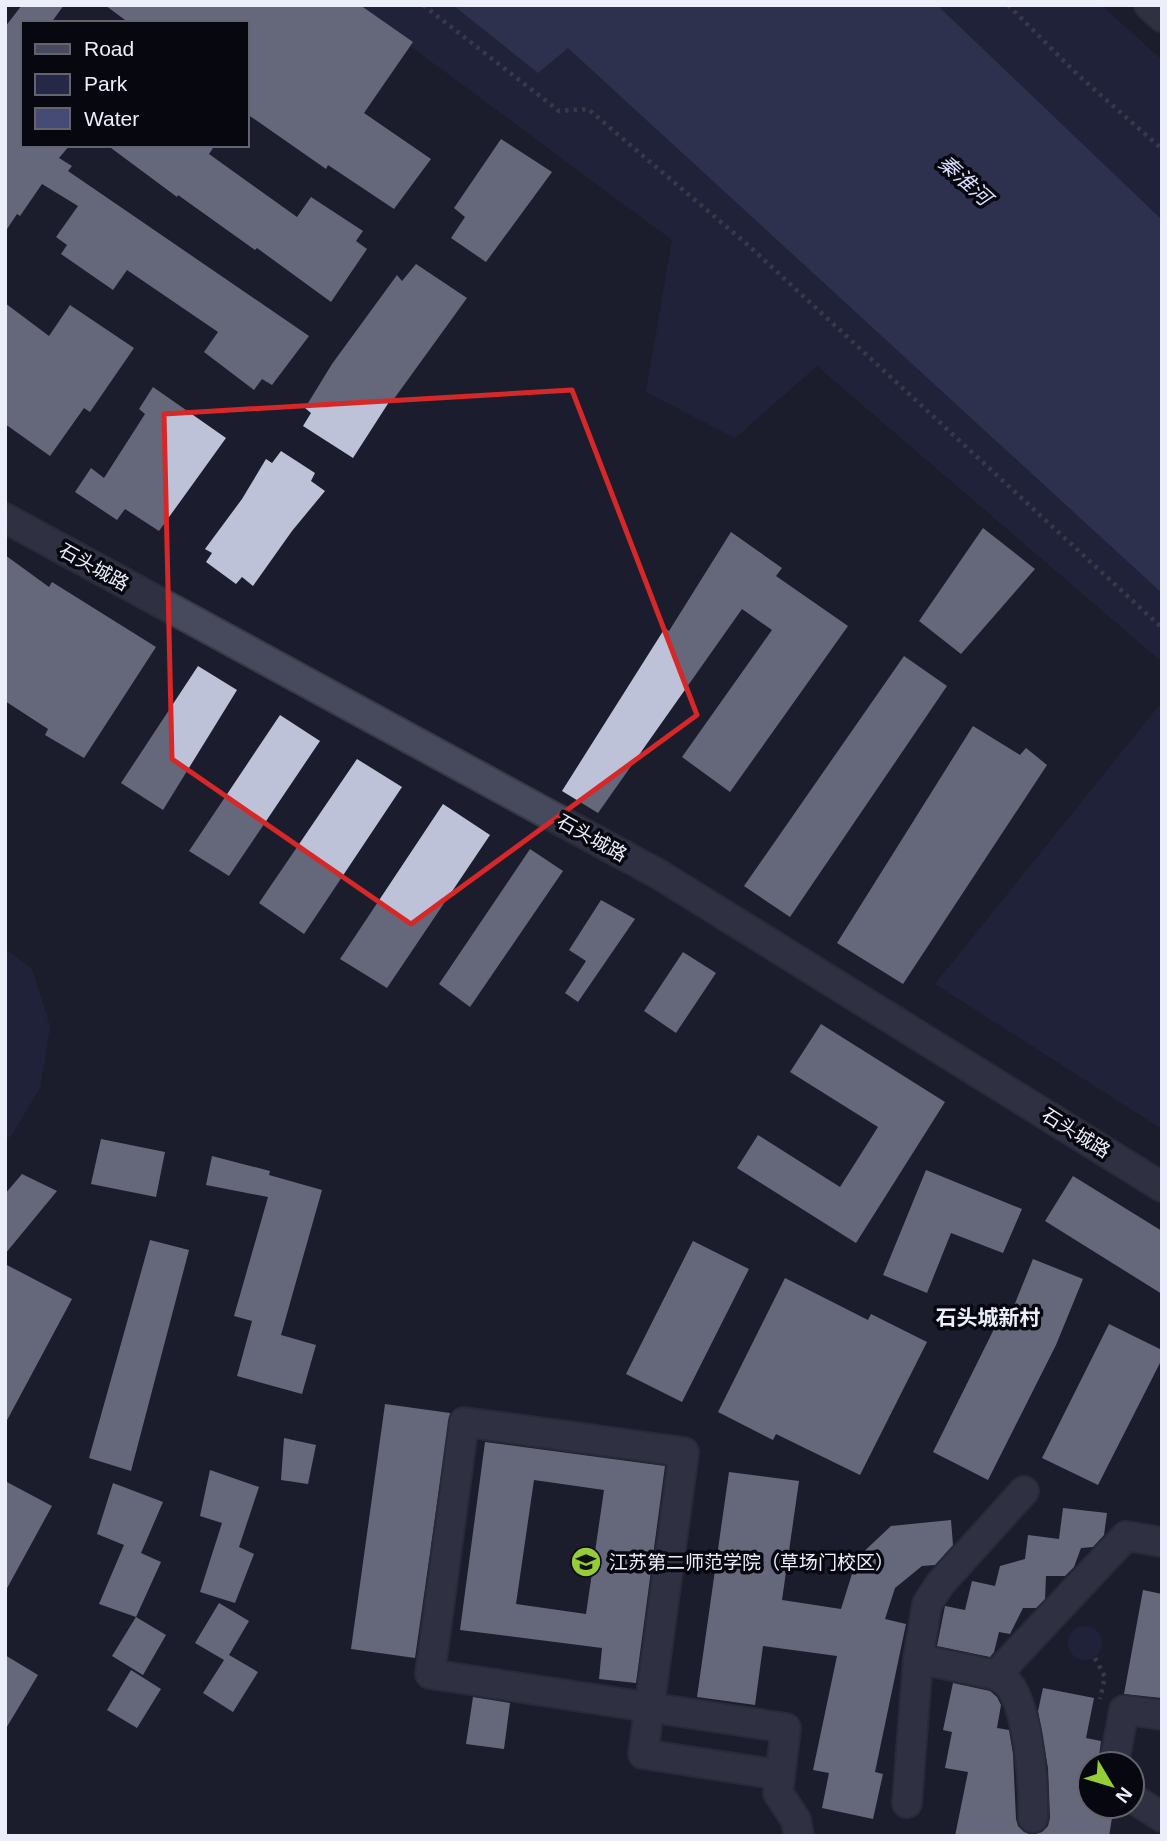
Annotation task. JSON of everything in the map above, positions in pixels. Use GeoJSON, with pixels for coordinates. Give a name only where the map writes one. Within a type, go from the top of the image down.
{"type":"FeatureCollection","features":[{"type":"Feature","properties":{"kind":"street"},"geometry":{"type":"LineString","coordinates":[[1149,5],[1162,17]]}},
{"type":"Feature","properties":{"kind":"street","name":"石头城路"},"geometry":{"type":"LineString","coordinates":[[5,517],[660,875],[1162,1187]]}},
{"type":"Feature","properties":{"kind":"street"},"geometry":{"type":"LineString","coordinates":[[780,1775],[643,1754],[649,1707],[684,1452],[464,1422],[430,1674],[649,1707],[786,1728],[778,1793],[796,1820],[799,1836]]}},
{"type":"Feature","properties":{"kind":"street"},"geometry":{"type":"LineString","coordinates":[[907,1803],[918,1659],[927,1604],[940,1584],[1024,1491]]}},
{"type":"Feature","properties":{"kind":"street"},"geometry":{"type":"LineString","coordinates":[[996,1675],[1126,1536],[1162,1542]]}},
{"type":"Feature","properties":{"kind":"street"},"geometry":{"type":"LineString","coordinates":[[918,1659],[996,1675],[1011,1686],[1021,1707],[1034,1790],[1034,1818]]}},
{"type":"Feature","properties":{"kind":"street"},"geometry":{"type":"LineString","coordinates":[[1117,1750],[1124,1710],[1162,1716]]}},
{"type":"Feature","properties":{"kind":"street"},"geometry":{"type":"LineString","coordinates":[[1146,1807],[1162,1817]]}},
{"type":"Feature","properties":{"kind":"path"},"geometry":{"type":"LineString","coordinates":[[423,5],[559,111],[588,109],[748,246],[1162,628]]}},
{"type":"Feature","properties":{"kind":"path"},"geometry":{"type":"LineString","coordinates":[[1009,5],[1078,75],[1162,149]]}},
{"type":"Feature","properties":{"kind":"path"},"geometry":{"type":"LineString","coordinates":[[1096,1658],[1105,1677],[1099,1706],[1124,1710]]}},
{"type":"Feature","properties":{"kind":"highlighted area"},"geometry":{"type":"Polygon","coordinates":[[[572,390],[697,715],[411,924],[172,759],[164,414],[572,390]]]}},
{"type":"Feature","properties":{"kind":"green space"},"geometry":{"type":"Polygon","coordinates":[[[355,5],[1101,5],[1162,60],[1162,662],[817,366],[735,438],[646,392],[672,240],[355,5]]]}},
{"type":"Feature","properties":{"kind":"green space"},"geometry":{"type":"Polygon","coordinates":[[[1162,702],[1162,1129],[935,984],[1162,702]]]}},
{"type":"Feature","properties":{"kind":"green space"},"geometry":{"type":"Polygon","coordinates":[[[5,949],[32,969],[50,1026],[40,1088],[11,1136],[5,1140],[5,949]]]}},
{"type":"Feature","properties":{"kind":"green space"},"geometry":{"type":"Polygon","coordinates":[[[1085,1626],[1097,1631],[1102,1643],[1097,1655],[1085,1660],[1073,1655],[1068,1643],[1073,1631],[1085,1626]]]}},
{"type":"Feature","properties":{"kind":"water","name":"秦淮河"},"geometry":{"type":"Polygon","coordinates":[[[453,5],[937,5],[1162,220],[1162,593],[568,48],[538,73],[453,5]]]}},
{"type":"Feature","properties":{"kind":"building"},"geometry":{"type":"Polygon","coordinates":[[[22,5],[64,5],[52,21],[21,21],[21,147],[68,147],[59,158],[72,166],[68,171],[309,336],[272,385],[262,379],[254,390],[204,352],[218,332],[127,270],[113,290],[61,254],[67,245],[56,237],[78,206],[42,184],[20,216],[17,214],[5,232],[5,27],[22,5]]]}},
{"type":"Feature","properties":{"kind":"building"},"geometry":{"type":"Polygon","coordinates":[[[105,5],[360,5],[413,42],[364,113],[431,159],[394,209],[328,165],[326,169],[248,115],[248,21],[126,21],[105,5]]]}},
{"type":"Feature","properties":{"kind":"building"},"geometry":{"type":"Polygon","coordinates":[[[501,139],[552,172],[486,262],[451,238],[465,217],[454,208],[501,139]]]}},
{"type":"Feature","properties":{"kind":"building"},"geometry":{"type":"Polygon","coordinates":[[[110,147],[214,147],[209,154],[297,217],[311,197],[363,231],[356,241],[367,249],[331,302],[257,248],[255,250],[178,195],[177,197],[110,147]]]}},
{"type":"Feature","properties":{"kind":"building"},"geometry":{"type":"Polygon","coordinates":[[[416,264],[467,298],[391,403],[389,402],[353,458],[303,426],[311,413],[305,408],[332,364],[397,275],[402,281],[416,264]]]}},
{"type":"Feature","properties":{"kind":"building"},"geometry":{"type":"Polygon","coordinates":[[[5,303],[49,336],[70,305],[134,348],[90,412],[84,408],[50,456],[5,424],[5,303]]]}},
{"type":"Feature","properties":{"kind":"building"},"geometry":{"type":"Polygon","coordinates":[[[153,387],[226,438],[159,531],[125,509],[117,520],[75,492],[91,468],[104,478],[145,414],[139,409],[153,387]]]}},
{"type":"Feature","properties":{"kind":"building"},"geometry":{"type":"Polygon","coordinates":[[[281,451],[315,473],[311,481],[325,491],[292,531],[253,586],[242,577],[236,584],[206,562],[212,553],[205,549],[242,499],[266,459],[272,463],[281,451]]]}},
{"type":"Feature","properties":{"kind":"building"},"geometry":{"type":"Polygon","coordinates":[[[983,528],[1035,569],[961,654],[919,621],[983,528]]]}},
{"type":"Feature","properties":{"kind":"building"},"geometry":{"type":"Polygon","coordinates":[[[731,532],[782,568],[776,576],[848,626],[730,792],[682,757],[772,630],[742,609],[598,813],[562,791],[665,628],[669,631],[731,532]]]}},
{"type":"Feature","properties":{"kind":"building"},"geometry":{"type":"Polygon","coordinates":[[[5,555],[49,587],[52,582],[156,647],[84,758],[45,735],[48,729],[5,701],[5,555]]]}},
{"type":"Feature","properties":{"kind":"building"},"geometry":{"type":"Polygon","coordinates":[[[904,656],[947,686],[790,917],[744,886],[904,656]]]}},
{"type":"Feature","properties":{"kind":"building"},"geometry":{"type":"Polygon","coordinates":[[[198,666],[237,690],[163,810],[121,783],[198,666]]]}},
{"type":"Feature","properties":{"kind":"building"},"geometry":{"type":"Polygon","coordinates":[[[280,715],[320,741],[229,876],[189,851],[280,715]]]}},
{"type":"Feature","properties":{"kind":"building"},"geometry":{"type":"Polygon","coordinates":[[[973,726],[1020,755],[1026,748],[1047,765],[903,984],[837,943],[973,726]]]}},
{"type":"Feature","properties":{"kind":"building"},"geometry":{"type":"Polygon","coordinates":[[[357,759],[402,787],[304,934],[259,903],[357,759]]]}},
{"type":"Feature","properties":{"kind":"building"},"geometry":{"type":"Polygon","coordinates":[[[443,804],[490,835],[387,988],[340,959],[443,804]]]}},
{"type":"Feature","properties":{"kind":"building"},"geometry":{"type":"Polygon","coordinates":[[[530,849],[563,871],[470,1007],[439,984],[530,849]]]}},
{"type":"Feature","properties":{"kind":"building"},"geometry":{"type":"Polygon","coordinates":[[[601,900],[635,919],[578,1002],[565,993],[586,961],[569,950],[601,900]]]}},
{"type":"Feature","properties":{"kind":"building"},"geometry":{"type":"Polygon","coordinates":[[[683,952],[716,973],[676,1033],[644,1011],[683,952]]]}},
{"type":"Feature","properties":{"kind":"building"},"geometry":{"type":"Polygon","coordinates":[[[821,1024],[945,1102],[856,1243],[737,1168],[758,1135],[840,1187],[878,1127],[790,1072],[821,1024]]]}},
{"type":"Feature","properties":{"kind":"building"},"geometry":{"type":"Polygon","coordinates":[[[101,1139],[165,1152],[156,1197],[91,1184],[101,1139]]]}},
{"type":"Feature","properties":{"kind":"building"},"geometry":{"type":"Polygon","coordinates":[[[212,1156],[270,1171],[269,1175],[322,1190],[281,1335],[316,1345],[302,1394],[237,1376],[252,1321],[234,1316],[268,1197],[206,1185],[212,1156]]]}},
{"type":"Feature","properties":{"kind":"building"},"geometry":{"type":"Polygon","coordinates":[[[926,1170],[1022,1209],[1003,1253],[951,1233],[927,1293],[883,1275],[926,1170]]]}},
{"type":"Feature","properties":{"kind":"building"},"geometry":{"type":"Polygon","coordinates":[[[22,1174],[57,1191],[5,1254],[5,1194],[22,1174]]]}},
{"type":"Feature","properties":{"kind":"building"},"geometry":{"type":"Polygon","coordinates":[[[1073,1176],[1162,1231],[1162,1294],[1045,1221],[1073,1176]]]}},
{"type":"Feature","properties":{"kind":"building"},"geometry":{"type":"Polygon","coordinates":[[[150,1240],[189,1250],[131,1471],[89,1458],[150,1240]]]}},
{"type":"Feature","properties":{"kind":"building"},"geometry":{"type":"Polygon","coordinates":[[[693,1241],[749,1269],[682,1402],[626,1374],[693,1241]]]}},
{"type":"Feature","properties":{"kind":"building"},"geometry":{"type":"Polygon","coordinates":[[[1033,1259],[1083,1279],[1056,1345],[988,1480],[933,1452],[999,1319],[1007,1323],[1033,1259]]]}},
{"type":"Feature","properties":{"kind":"building"},"geometry":{"type":"Polygon","coordinates":[[[5,1264],[72,1299],[5,1424],[5,1264]]]}},
{"type":"Feature","properties":{"kind":"building"},"geometry":{"type":"Polygon","coordinates":[[[785,1278],[868,1320],[871,1314],[927,1342],[860,1475],[776,1434],[773,1440],[718,1412],[785,1278]]]}},
{"type":"Feature","properties":{"kind":"building"},"geometry":{"type":"Polygon","coordinates":[[[1109,1324],[1162,1350],[1162,1359],[1098,1485],[1042,1458],[1109,1324]]]}},
{"type":"Feature","properties":{"kind":"building"},"geometry":{"type":"Polygon","coordinates":[[[385,1404],[450,1413],[415,1658],[351,1649],[385,1404]]]}},
{"type":"Feature","properties":{"kind":"building"},"geometry":{"type":"Polygon","coordinates":[[[284,1438],[316,1445],[308,1484],[281,1480],[284,1438]]]}},
{"type":"Feature","properties":{"kind":"building"},"geometry":{"type":"Polygon","coordinates":[[[485,1442],[665,1466],[636,1683],[599,1679],[602,1648],[460,1630],[485,1442]],[[534,1480],[516,1604],[586,1614],[604,1490],[534,1480]]]}},
{"type":"Feature","properties":{"kind":"building"},"geometry":{"type":"Polygon","coordinates":[[[210,1470],[259,1487],[239,1547],[254,1554],[235,1603],[200,1592],[222,1523],[200,1516],[210,1470]]]}},
{"type":"Feature","properties":{"kind":"building"},"geometry":{"type":"Polygon","coordinates":[[[729,1472],[799,1481],[782,1600],[841,1609],[857,1558],[891,1526],[951,1520],[953,1545],[935,1565],[922,1566],[895,1588],[885,1619],[906,1624],[875,1772],[883,1774],[873,1819],[822,1808],[829,1773],[813,1770],[837,1656],[763,1646],[755,1705],[697,1697],[729,1472]]]}},
{"type":"Feature","properties":{"kind":"building"},"geometry":{"type":"Polygon","coordinates":[[[5,1481],[52,1506],[5,1592],[5,1481]]]}},
{"type":"Feature","properties":{"kind":"building"},"geometry":{"type":"Polygon","coordinates":[[[113,1483],[163,1502],[141,1553],[161,1562],[136,1617],[99,1604],[124,1545],[97,1534],[113,1483]]]}},
{"type":"Feature","properties":{"kind":"building"},"geometry":{"type":"Polygon","coordinates":[[[1063,1508],[1107,1513],[1104,1535],[1093,1547],[1081,1548],[1074,1567],[1065,1576],[1046,1576],[1045,1599],[1036,1608],[1023,1608],[1010,1634],[999,1632],[990,1657],[937,1646],[945,1606],[965,1610],[972,1581],[995,1586],[1000,1566],[1025,1559],[1028,1535],[1059,1539],[1063,1508]]]}},
{"type":"Feature","properties":{"kind":"building"},"geometry":{"type":"Polygon","coordinates":[[[1143,1590],[1162,1594],[1162,1698],[1124,1694],[1143,1590]]]}},
{"type":"Feature","properties":{"kind":"building"},"geometry":{"type":"Polygon","coordinates":[[[219,1603],[249,1621],[229,1655],[258,1672],[233,1712],[203,1693],[224,1660],[195,1643],[219,1603]]]}},
{"type":"Feature","properties":{"kind":"building"},"geometry":{"type":"Polygon","coordinates":[[[136,1617],[166,1635],[143,1675],[112,1656],[136,1617]]]}},
{"type":"Feature","properties":{"kind":"building"},"geometry":{"type":"Polygon","coordinates":[[[5,1655],[38,1675],[5,1730],[5,1655]]]}},
{"type":"Feature","properties":{"kind":"building"},"geometry":{"type":"Polygon","coordinates":[[[131,1670],[161,1689],[137,1728],[107,1710],[131,1670]]]}},
{"type":"Feature","properties":{"kind":"building"},"geometry":{"type":"Polygon","coordinates":[[[953,1683],[990,1691],[997,1697],[1001,1705],[997,1728],[1009,1730],[1013,1754],[1016,1819],[1024,1832],[1032,1835],[1042,1832],[1048,1826],[1050,1818],[1048,1768],[1038,1711],[1043,1688],[1094,1698],[1086,1738],[1101,1741],[1100,1750],[1076,1750],[1076,1820],[1112,1820],[1109,1836],[955,1836],[968,1772],[945,1768],[952,1732],[943,1730],[953,1683]]]}},
{"type":"Feature","properties":{"kind":"building"},"geometry":{"type":"Polygon","coordinates":[[[473,1697],[510,1703],[504,1749],[466,1744],[473,1697]]]}},
{"type":"Feature","properties":{"kind":"place","name":"江苏第二师范学院（草场门校区）"},"geometry":{"type":"Point","coordinates":[586,1562]}},
{"type":"Feature","properties":{"kind":"district","name":"石头城新村"},"geometry":{"type":"Point","coordinates":[988,1317]}}]}
